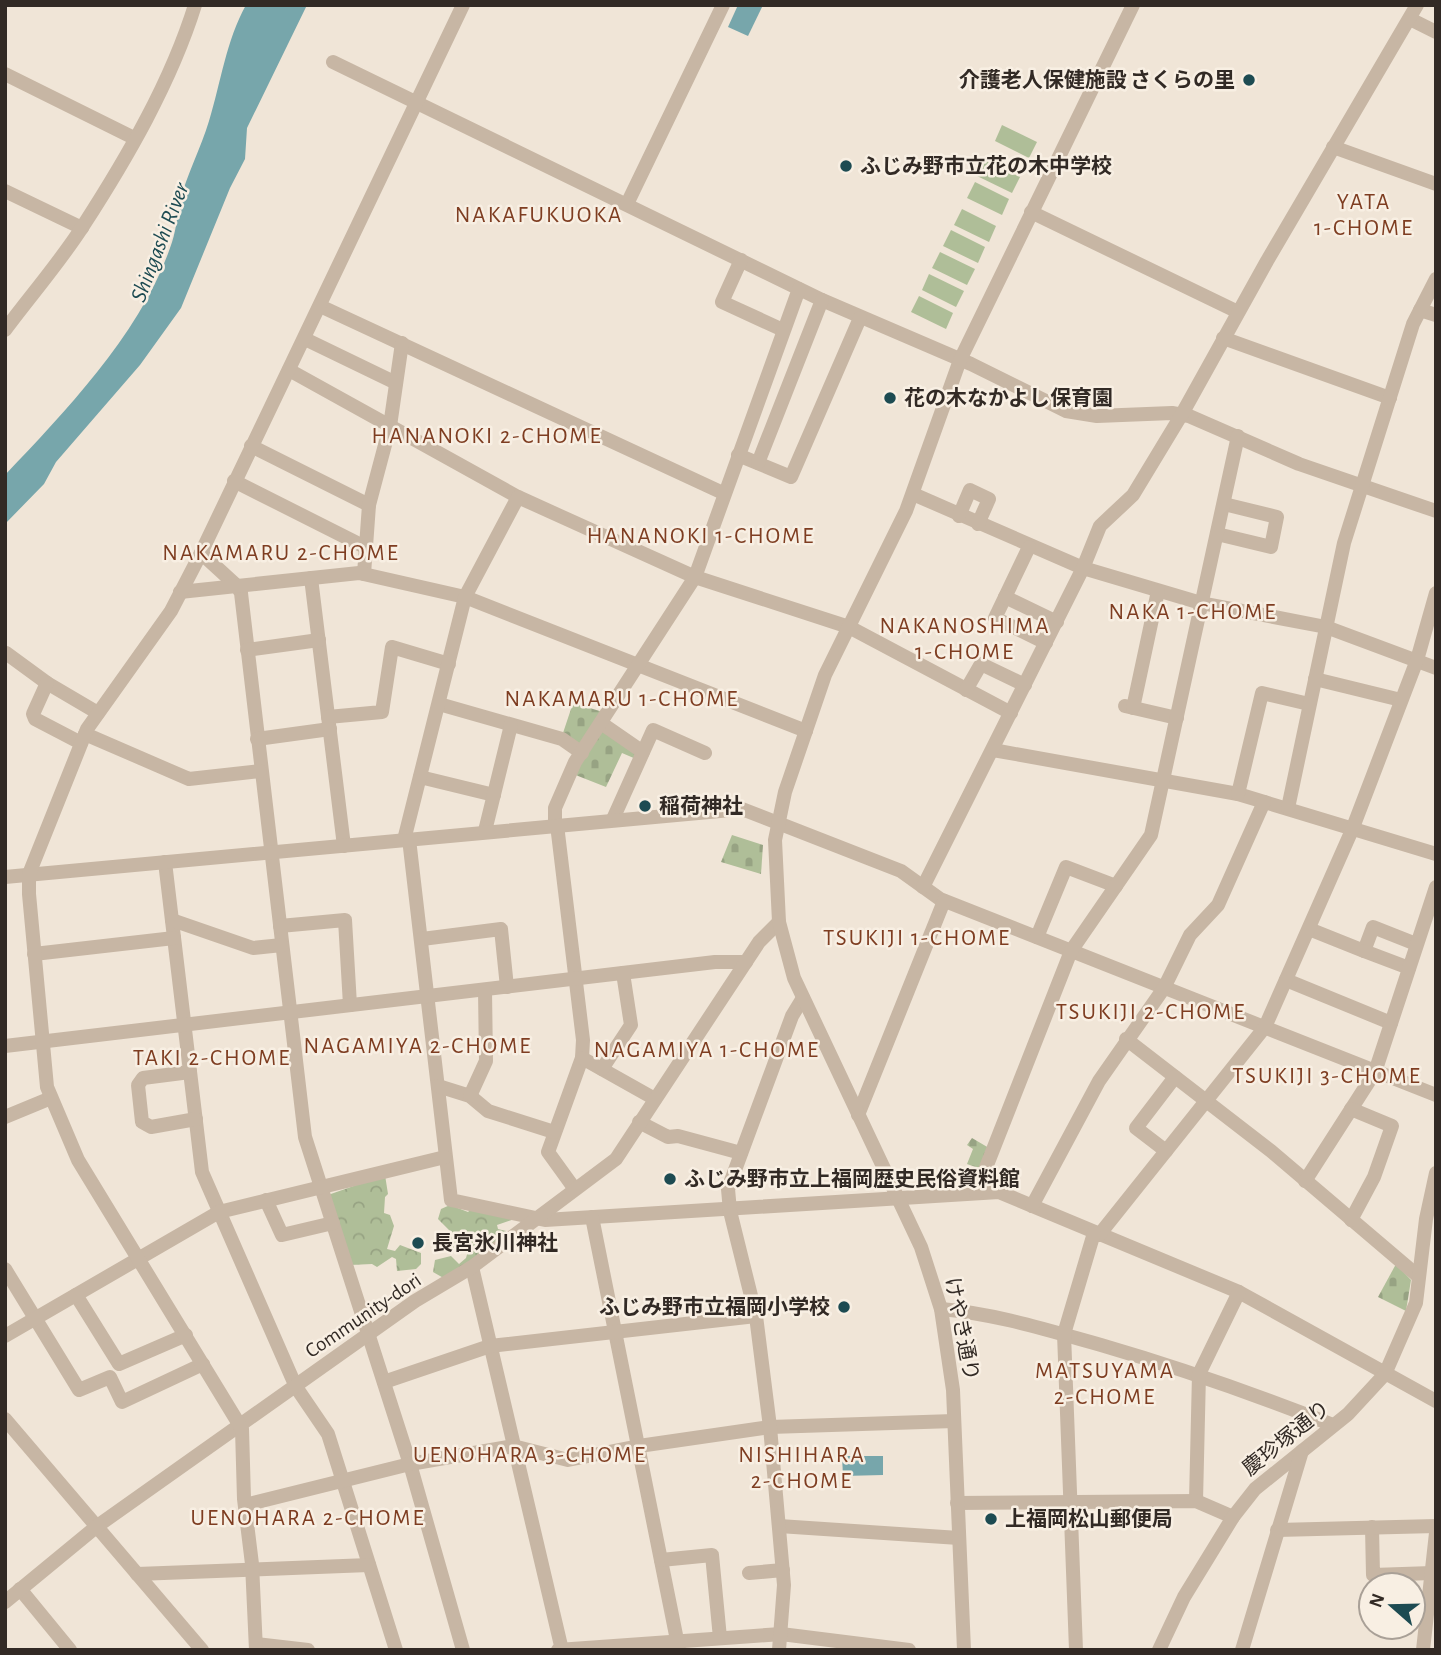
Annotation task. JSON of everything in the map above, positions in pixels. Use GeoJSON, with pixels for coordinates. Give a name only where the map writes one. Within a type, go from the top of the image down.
{"type":"FeatureCollection","features":[{"type":"Feature","properties":{"kind":"street"},"geometry":{"type":"LineString","coordinates":[[5,330],[82,228],[134,138],[185,38],[195,5]]}},
{"type":"Feature","properties":{"kind":"street"},"geometry":{"type":"LineString","coordinates":[[308,1650],[256,1647],[241,1427],[78,1160],[47,1087],[29,873],[83,739],[98,713],[171,611],[305,339],[463,5]]}},
{"type":"Feature","properties":{"kind":"street"},"geometry":{"type":"LineString","coordinates":[[627,204],[723,5]]}},
{"type":"Feature","properties":{"kind":"street","name":"けやき通り"},"geometry":{"type":"LineString","coordinates":[[964,1650],[954,1421],[950,1364],[941,1310],[921,1247],[803,998],[779,922],[774,862],[777,823],[825,675],[913,495],[960,360],[1133,5]]}},
{"type":"Feature","properties":{"kind":"street"},"geometry":{"type":"LineString","coordinates":[[923,887],[1057,622],[1100,526],[1133,495],[1418,5]]}},
{"type":"Feature","properties":{"kind":"street"},"geometry":{"type":"LineString","coordinates":[[1409,19],[1436,32]]}},
{"type":"Feature","properties":{"kind":"street"},"geometry":{"type":"LineString","coordinates":[[333,62],[822,300],[960,360],[1066,411],[1097,416],[1182,414],[1362,488],[1436,511]]}},
{"type":"Feature","properties":{"kind":"street"},"geometry":{"type":"LineString","coordinates":[[5,74],[134,138]]}},
{"type":"Feature","properties":{"kind":"street"},"geometry":{"type":"LineString","coordinates":[[1333,147],[1436,184]]}},
{"type":"Feature","properties":{"kind":"street"},"geometry":{"type":"LineString","coordinates":[[5,191],[82,228]]}},
{"type":"Feature","properties":{"kind":"street"},"geometry":{"type":"LineString","coordinates":[[1031,212],[1238,312]]}},
{"type":"Feature","properties":{"kind":"street"},"geometry":{"type":"LineString","coordinates":[[741,260],[722,302],[783,330]]}},
{"type":"Feature","properties":{"kind":"street"},"geometry":{"type":"LineString","coordinates":[[1288,808],[1345,543],[1420,310],[1436,279]]}},
{"type":"Feature","properties":{"kind":"street"},"geometry":{"type":"LineString","coordinates":[[575,1188],[548,1152],[582,1058],[555,808],[582,752],[695,577],[723,493],[799,289]]}},
{"type":"Feature","properties":{"kind":"street"},"geometry":{"type":"LineString","coordinates":[[758,463],[822,300]]}},
{"type":"Feature","properties":{"kind":"street"},"geometry":{"type":"LineString","coordinates":[[320,306],[723,493]]}},
{"type":"Feature","properties":{"kind":"street"},"geometry":{"type":"LineString","coordinates":[[1420,310],[1436,315]]}},
{"type":"Feature","properties":{"kind":"street"},"geometry":{"type":"LineString","coordinates":[[737,455],[791,477],[860,318]]}},
{"type":"Feature","properties":{"kind":"street"},"geometry":{"type":"LineString","coordinates":[[1223,338],[1390,398]]}},
{"type":"Feature","properties":{"kind":"street"},"geometry":{"type":"LineString","coordinates":[[305,339],[396,383]]}},
{"type":"Feature","properties":{"kind":"street"},"geometry":{"type":"LineString","coordinates":[[364,574],[369,505],[390,426],[402,343]]}},
{"type":"Feature","properties":{"kind":"street"},"geometry":{"type":"LineString","coordinates":[[289,370],[453,458],[518,497],[695,577],[849,628],[1011,713]]}},
{"type":"Feature","properties":{"kind":"street"},"geometry":{"type":"LineString","coordinates":[[976,1193],[1070,951],[1151,835],[1238,436]]}},
{"type":"Feature","properties":{"kind":"street"},"geometry":{"type":"LineString","coordinates":[[251,446],[369,505]]}},
{"type":"Feature","properties":{"kind":"street"},"geometry":{"type":"LineString","coordinates":[[234,481],[365,547]]}},
{"type":"Feature","properties":{"kind":"street"},"geometry":{"type":"LineString","coordinates":[[959,516],[970,490],[989,499],[978,524]]}},
{"type":"Feature","properties":{"kind":"street"},"geometry":{"type":"LineString","coordinates":[[913,495],[1083,568],[1202,603],[1326,627],[1436,668]]}},
{"type":"Feature","properties":{"kind":"street"},"geometry":{"type":"LineString","coordinates":[[518,497],[465,597],[406,839],[422,939],[451,1200],[532,1219],[730,1211],[999,1192],[1239,1292],[1436,1401]]}},
{"type":"Feature","properties":{"kind":"street"},"geometry":{"type":"LineString","coordinates":[[1217,534],[1271,547],[1277,517],[1224,504]]}},
{"type":"Feature","properties":{"kind":"street"},"geometry":{"type":"LineString","coordinates":[[1029,547],[995,618],[1046,643]]}},
{"type":"Feature","properties":{"kind":"street"},"geometry":{"type":"LineString","coordinates":[[201,553],[237,586],[305,1137],[410,1464],[463,1650]]}},
{"type":"Feature","properties":{"kind":"street"},"geometry":{"type":"LineString","coordinates":[[180,592],[364,574],[465,597],[806,731]]}},
{"type":"Feature","properties":{"kind":"street"},"geometry":{"type":"LineString","coordinates":[[311,578],[344,846]]}},
{"type":"Feature","properties":{"kind":"street"},"geometry":{"type":"LineString","coordinates":[[1158,591],[1129,707],[1177,718]]}},
{"type":"Feature","properties":{"kind":"street"},"geometry":{"type":"LineString","coordinates":[[1076,1650],[1064,1334],[1097,1234],[1265,1027],[1352,830],[1417,660],[1436,593]]}},
{"type":"Feature","properties":{"kind":"street"},"geometry":{"type":"LineString","coordinates":[[1005,597],[1057,622]]}},
{"type":"Feature","properties":{"kind":"street"},"geometry":{"type":"LineString","coordinates":[[247,650],[318,640]]}},
{"type":"Feature","properties":{"kind":"street"},"geometry":{"type":"LineString","coordinates":[[257,739],[382,712],[392,647],[449,664]]}},
{"type":"Feature","properties":{"kind":"street"},"geometry":{"type":"LineString","coordinates":[[6,653],[47,683],[98,713]]}},
{"type":"Feature","properties":{"kind":"street"},"geometry":{"type":"LineString","coordinates":[[966,690],[981,664],[1025,685]]}},
{"type":"Feature","properties":{"kind":"street"},"geometry":{"type":"LineString","coordinates":[[1315,679],[1401,700]]}},
{"type":"Feature","properties":{"kind":"street"},"geometry":{"type":"LineString","coordinates":[[47,683],[33,714],[35,719],[83,739],[188,779],[260,771]]}},
{"type":"Feature","properties":{"kind":"street"},"geometry":{"type":"LineString","coordinates":[[1238,794],[1262,693],[1309,704]]}},
{"type":"Feature","properties":{"kind":"street"},"geometry":{"type":"LineString","coordinates":[[439,705],[562,739],[582,752]]}},
{"type":"Feature","properties":{"kind":"street"},"geometry":{"type":"LineString","coordinates":[[601,723],[643,752]]}},
{"type":"Feature","properties":{"kind":"street"},"geometry":{"type":"LineString","coordinates":[[485,831],[511,725]]}},
{"type":"Feature","properties":{"kind":"street"},"geometry":{"type":"LineString","coordinates":[[613,819],[653,730],[705,753]]}},
{"type":"Feature","properties":{"kind":"street"},"geometry":{"type":"LineString","coordinates":[[993,750],[1238,794],[1436,854]]}},
{"type":"Feature","properties":{"kind":"street"},"geometry":{"type":"LineString","coordinates":[[420,777],[494,795]]}},
{"type":"Feature","properties":{"kind":"street"},"geometry":{"type":"LineString","coordinates":[[1032,1206],[1099,1081],[1125,1039],[1164,988],[1190,935],[1218,905],[1264,802]]}},
{"type":"Feature","properties":{"kind":"street"},"geometry":{"type":"LineString","coordinates":[[5,877],[556,824],[742,809],[901,871],[944,901],[1436,1095]]}},
{"type":"Feature","properties":{"kind":"street"},"geometry":{"type":"LineString","coordinates":[[165,862],[202,1172],[296,1387],[328,1434],[396,1650]]}},
{"type":"Feature","properties":{"kind":"street"},"geometry":{"type":"LineString","coordinates":[[1037,937],[1066,867],[1116,886]]}},
{"type":"Feature","properties":{"kind":"street"},"geometry":{"type":"LineString","coordinates":[[1304,1181],[1375,1072],[1416,944],[1433,906],[1436,887]]}},
{"type":"Feature","properties":{"kind":"street"},"geometry":{"type":"LineString","coordinates":[[858,1115],[944,901]]}},
{"type":"Feature","properties":{"kind":"street"},"geometry":{"type":"LineString","coordinates":[[172,920],[253,948],[282,945]]}},
{"type":"Feature","properties":{"kind":"street"},"geometry":{"type":"LineString","coordinates":[[280,926],[345,920],[350,1006]]}},
{"type":"Feature","properties":{"kind":"street","name":"Community-dori"},"geometry":{"type":"LineString","coordinates":[[5,1602],[96,1527],[241,1427],[415,1301],[472,1267],[532,1219],[616,1159],[746,961],[779,922]]}},
{"type":"Feature","properties":{"kind":"street"},"geometry":{"type":"LineString","coordinates":[[1364,951],[1373,927],[1416,944]]}},
{"type":"Feature","properties":{"kind":"street"},"geometry":{"type":"LineString","coordinates":[[422,939],[500,929],[507,987]]}},
{"type":"Feature","properties":{"kind":"street"},"geometry":{"type":"LineString","coordinates":[[1309,929],[1409,968]]}},
{"type":"Feature","properties":{"kind":"street"},"geometry":{"type":"LineString","coordinates":[[34,954],[174,938]]}},
{"type":"Feature","properties":{"kind":"street"},"geometry":{"type":"LineString","coordinates":[[5,1046],[746,961]]}},
{"type":"Feature","properties":{"kind":"street"},"geometry":{"type":"LineString","coordinates":[[602,1069],[631,1025],[624,973]]}},
{"type":"Feature","properties":{"kind":"street"},"geometry":{"type":"LineString","coordinates":[[1286,980],[1391,1023]]}},
{"type":"Feature","properties":{"kind":"street"},"geometry":{"type":"LineString","coordinates":[[470,1096],[486,1061],[485,990]]}},
{"type":"Feature","properties":{"kind":"street"},"geometry":{"type":"LineString","coordinates":[[779,1650],[783,1570],[770,1427],[756,1316],[730,1211],[728,1189],[792,1016],[803,998]]}},
{"type":"Feature","properties":{"kind":"street"},"geometry":{"type":"LineString","coordinates":[[1125,1039],[1206,1100],[1418,1276]]}},
{"type":"Feature","properties":{"kind":"street"},"geometry":{"type":"LineString","coordinates":[[582,1058],[654,1099]]}},
{"type":"Feature","properties":{"kind":"street"},"geometry":{"type":"LineString","coordinates":[[190,1072],[143,1079],[138,1085],[142,1122],[151,1127],[196,1119]]}},
{"type":"Feature","properties":{"kind":"street"},"geometry":{"type":"LineString","coordinates":[[1166,1150],[1136,1128],[1175,1077]]}},
{"type":"Feature","properties":{"kind":"street"},"geometry":{"type":"LineString","coordinates":[[438,1086],[470,1096],[488,1111],[554,1132]]}},
{"type":"Feature","properties":{"kind":"street"},"geometry":{"type":"LineString","coordinates":[[5,1117],[51,1098]]}},
{"type":"Feature","properties":{"kind":"street"},"geometry":{"type":"LineString","coordinates":[[1351,1109],[1392,1126],[1374,1177],[1351,1220]]}},
{"type":"Feature","properties":{"kind":"street"},"geometry":{"type":"LineString","coordinates":[[639,1122],[668,1137],[678,1136],[741,1153]]}},
{"type":"Feature","properties":{"kind":"street"},"geometry":{"type":"LineString","coordinates":[[5,1336],[219,1212],[445,1157]]}},
{"type":"Feature","properties":{"kind":"street","name":"慶珍塚通り"},"geometry":{"type":"LineString","coordinates":[[1159,1650],[1173,1616],[1233,1517],[1255,1489],[1361,1402],[1385,1374],[1416,1303],[1418,1276],[1436,1173]]}},
{"type":"Feature","properties":{"kind":"street"},"geometry":{"type":"LineString","coordinates":[[266,1200],[282,1235],[333,1223]]}},
{"type":"Feature","properties":{"kind":"street"},"geometry":{"type":"LineString","coordinates":[[592,1217],[679,1646]]}},
{"type":"Feature","properties":{"kind":"street"},"geometry":{"type":"LineString","coordinates":[[472,1267],[561,1650],[679,1646],[720,1638],[781,1634],[826,1644],[909,1650]]}},
{"type":"Feature","properties":{"kind":"street"},"geometry":{"type":"LineString","coordinates":[[5,1269],[79,1390],[110,1377],[122,1402],[203,1364]]}},
{"type":"Feature","properties":{"kind":"street"},"geometry":{"type":"LineString","coordinates":[[1196,1501],[1199,1374],[1239,1292]]}},
{"type":"Feature","properties":{"kind":"street"},"geometry":{"type":"LineString","coordinates":[[76,1295],[119,1364],[186,1335]]}},
{"type":"Feature","properties":{"kind":"street"},"geometry":{"type":"LineString","coordinates":[[941,1310],[988,1313],[1064,1334],[1199,1374],[1333,1425]]}},
{"type":"Feature","properties":{"kind":"street"},"geometry":{"type":"LineString","coordinates":[[384,1382],[490,1346],[756,1316]]}},
{"type":"Feature","properties":{"kind":"street"},"geometry":{"type":"LineString","coordinates":[[5,1419],[202,1650]]}},
{"type":"Feature","properties":{"kind":"street"},"geometry":{"type":"LineString","coordinates":[[245,1504],[410,1464],[513,1447],[568,1460],[639,1446],[770,1427],[954,1421]]}},
{"type":"Feature","properties":{"kind":"street"},"geometry":{"type":"LineString","coordinates":[[1242,1650],[1302,1451]]}},
{"type":"Feature","properties":{"kind":"street"},"geometry":{"type":"LineString","coordinates":[[957,1503],[1196,1501],[1233,1517]]}},
{"type":"Feature","properties":{"kind":"street"},"geometry":{"type":"LineString","coordinates":[[779,1526],[959,1538]]}},
{"type":"Feature","properties":{"kind":"street"},"geometry":{"type":"LineString","coordinates":[[1277,1530],[1436,1526]]}},
{"type":"Feature","properties":{"kind":"street"},"geometry":{"type":"LineString","coordinates":[[1372,1527],[1373,1575],[1432,1573]]}},
{"type":"Feature","properties":{"kind":"street"},"geometry":{"type":"LineString","coordinates":[[1423,1650],[1436,1533]]}},
{"type":"Feature","properties":{"kind":"street"},"geometry":{"type":"LineString","coordinates":[[661,1560],[712,1555],[720,1638]]}},
{"type":"Feature","properties":{"kind":"street"},"geometry":{"type":"LineString","coordinates":[[137,1574],[369,1565]]}},
{"type":"Feature","properties":{"kind":"street"},"geometry":{"type":"LineString","coordinates":[[749,1573],[783,1570]]}},
{"type":"Feature","properties":{"kind":"street"},"geometry":{"type":"LineString","coordinates":[[20,1589],[71,1650]]}},
{"type":"Feature","properties":{"kind":"green space"},"geometry":{"type":"Polygon","coordinates":[[[1002,125],[1037,142],[1029,158],[995,141],[1002,125]]]}},
{"type":"Feature","properties":{"kind":"green space"},"geometry":{"type":"Polygon","coordinates":[[[985,160],[1020,177],[1012,193],[977,176],[985,160]]]}},
{"type":"Feature","properties":{"kind":"green space"},"geometry":{"type":"Polygon","coordinates":[[[975,182],[1009,199],[1002,215],[967,198],[975,182]]]}},
{"type":"Feature","properties":{"kind":"green space"},"geometry":{"type":"Polygon","coordinates":[[[962,209],[996,226],[989,242],[954,225],[962,209]]]}},
{"type":"Feature","properties":{"kind":"green space"},"geometry":{"type":"Polygon","coordinates":[[[951,230],[985,247],[978,263],[943,246],[951,230]]]}},
{"type":"Feature","properties":{"kind":"green space"},"geometry":{"type":"Polygon","coordinates":[[[940,252],[975,269],[967,285],[932,268],[940,252]]]}},
{"type":"Feature","properties":{"kind":"green space"},"geometry":{"type":"Polygon","coordinates":[[[929,274],[964,291],[956,307],[922,290],[929,274]]]}},
{"type":"Feature","properties":{"kind":"green space"},"geometry":{"type":"Polygon","coordinates":[[[919,296],[953,313],[946,329],[911,312],[919,296]]]}},
{"type":"Feature","properties":{"kind":"green space"},"geometry":{"type":"Polygon","coordinates":[[[573,703],[603,712],[583,747],[562,736],[573,703]]]}},
{"type":"Feature","properties":{"kind":"green space"},"geometry":{"type":"Polygon","coordinates":[[[600,727],[639,753],[636,759],[622,753],[606,787],[573,774],[600,727]]]}},
{"type":"Feature","properties":{"kind":"green space"},"geometry":{"type":"Polygon","coordinates":[[[732,835],[763,845],[761,874],[721,862],[732,835]]]}},
{"type":"Feature","properties":{"kind":"green space"},"geometry":{"type":"Polygon","coordinates":[[[972,1138],[989,1148],[981,1169],[967,1164],[973,1149],[967,1145],[972,1138]]]}},
{"type":"Feature","properties":{"kind":"green space"},"geometry":{"type":"Polygon","coordinates":[[[385,1175],[388,1194],[385,1197],[384,1213],[390,1215],[394,1226],[387,1249],[395,1251],[400,1245],[421,1253],[421,1264],[416,1269],[397,1271],[396,1259],[392,1257],[377,1267],[372,1264],[350,1265],[328,1195],[385,1175]]]}},
{"type":"Feature","properties":{"kind":"green space"},"geometry":{"type":"Polygon","coordinates":[[[450,1205],[468,1212],[471,1209],[517,1218],[497,1225],[498,1229],[506,1231],[502,1236],[447,1280],[433,1272],[435,1260],[451,1256],[459,1264],[466,1258],[470,1244],[455,1251],[451,1249],[449,1239],[452,1233],[438,1219],[441,1209],[450,1205]]]}},
{"type":"Feature","properties":{"kind":"green space"},"geometry":{"type":"Polygon","coordinates":[[[1396,1264],[1411,1280],[1406,1311],[1378,1297],[1396,1264]]]}},
{"type":"Feature","properties":{"kind":"water"},"geometry":{"type":"Polygon","coordinates":[[[246,5],[307,5],[247,128],[245,159],[230,188],[181,308],[140,365],[56,462],[44,484],[5,524],[5,475],[100,369],[141,310],[157,279],[172,242],[180,201],[209,121],[229,47],[246,5]]]}},
{"type":"Feature","properties":{"kind":"water"},"geometry":{"type":"Polygon","coordinates":[[[738,5],[763,5],[748,36],[728,27],[738,5]]]}},
{"type":"Feature","properties":{"kind":"water"},"geometry":{"type":"Polygon","coordinates":[[[842,1456],[883,1456],[883,1475],[843,1476],[842,1456]]]}},
{"type":"Feature","properties":{"kind":"place","name":"介護老人保健施設 さくらの里"},"geometry":{"type":"Point","coordinates":[1249,80]}},
{"type":"Feature","properties":{"kind":"place","name":"ふじみ野市立花の木中学校"},"geometry":{"type":"Point","coordinates":[846,166]}},
{"type":"Feature","properties":{"kind":"place","name":"花の木なかよし保育園"},"geometry":{"type":"Point","coordinates":[890,398]}},
{"type":"Feature","properties":{"kind":"place","name":"稲荷神社"},"geometry":{"type":"Point","coordinates":[645,806]}},
{"type":"Feature","properties":{"kind":"place","name":"ふじみ野市立上福岡歴史民俗資料館"},"geometry":{"type":"Point","coordinates":[670,1179]}},
{"type":"Feature","properties":{"kind":"place","name":"長宮氷川神社"},"geometry":{"type":"Point","coordinates":[418,1243]}},
{"type":"Feature","properties":{"kind":"place","name":"ふじみ野市立福岡小学校"},"geometry":{"type":"Point","coordinates":[844,1307]}},
{"type":"Feature","properties":{"kind":"place","name":"上福岡松山郵便局"},"geometry":{"type":"Point","coordinates":[991,1519]}},
{"type":"Feature","properties":{"kind":"district","name":"NAKAFUKUOKA"},"geometry":{"type":"Point","coordinates":[539,214]}},
{"type":"Feature","properties":{"kind":"district","name":"YATA 1-CHOME"},"geometry":{"type":"Point","coordinates":[1364,214]}},
{"type":"Feature","properties":{"kind":"district","name":"HANANOKI 2-CHOME"},"geometry":{"type":"Point","coordinates":[487,435]}},
{"type":"Feature","properties":{"kind":"district","name":"HANANOKI 1-CHOME"},"geometry":{"type":"Point","coordinates":[701,535]}},
{"type":"Feature","properties":{"kind":"district","name":"NAKAMARU 2-CHOME"},"geometry":{"type":"Point","coordinates":[281,552]}},
{"type":"Feature","properties":{"kind":"district","name":"NAKA 1-CHOME"},"geometry":{"type":"Point","coordinates":[1193,611]}},
{"type":"Feature","properties":{"kind":"district","name":"NAKANOSHIMA 1-CHOME"},"geometry":{"type":"Point","coordinates":[965,638]}},
{"type":"Feature","properties":{"kind":"district","name":"NAKAMARU 1-CHOME"},"geometry":{"type":"Point","coordinates":[622,698]}},
{"type":"Feature","properties":{"kind":"district","name":"TSUKIJI 1-CHOME"},"geometry":{"type":"Point","coordinates":[917,937]}},
{"type":"Feature","properties":{"kind":"district","name":"TSUKIJI 2-CHOME"},"geometry":{"type":"Point","coordinates":[1151,1011]}},
{"type":"Feature","properties":{"kind":"district","name":"NAGAMIYA 2-CHOME"},"geometry":{"type":"Point","coordinates":[418,1045]}},
{"type":"Feature","properties":{"kind":"district","name":"NAGAMIYA 1-CHOME"},"geometry":{"type":"Point","coordinates":[707,1049]}},
{"type":"Feature","properties":{"kind":"district","name":"TAKI 2-CHOME"},"geometry":{"type":"Point","coordinates":[212,1057]}},
{"type":"Feature","properties":{"kind":"district","name":"TSUKIJI 3-CHOME"},"geometry":{"type":"Point","coordinates":[1327,1075]}},
{"type":"Feature","properties":{"kind":"district","name":"MATSUYAMA 2-CHOME"},"geometry":{"type":"Point","coordinates":[1105,1383]}},
{"type":"Feature","properties":{"kind":"district","name":"UENOHARA 3-CHOME"},"geometry":{"type":"Point","coordinates":[530,1454]}},
{"type":"Feature","properties":{"kind":"district","name":"NISHIHARA 2-CHOME"},"geometry":{"type":"Point","coordinates":[802,1467]}},
{"type":"Feature","properties":{"kind":"district","name":"UENOHARA 2-CHOME"},"geometry":{"type":"Point","coordinates":[308,1517]}},
{"type":"Feature","properties":{"kind":"water label","name":"Shingashi River"},"geometry":{"type":"Point","coordinates":[159,242]}}]}
